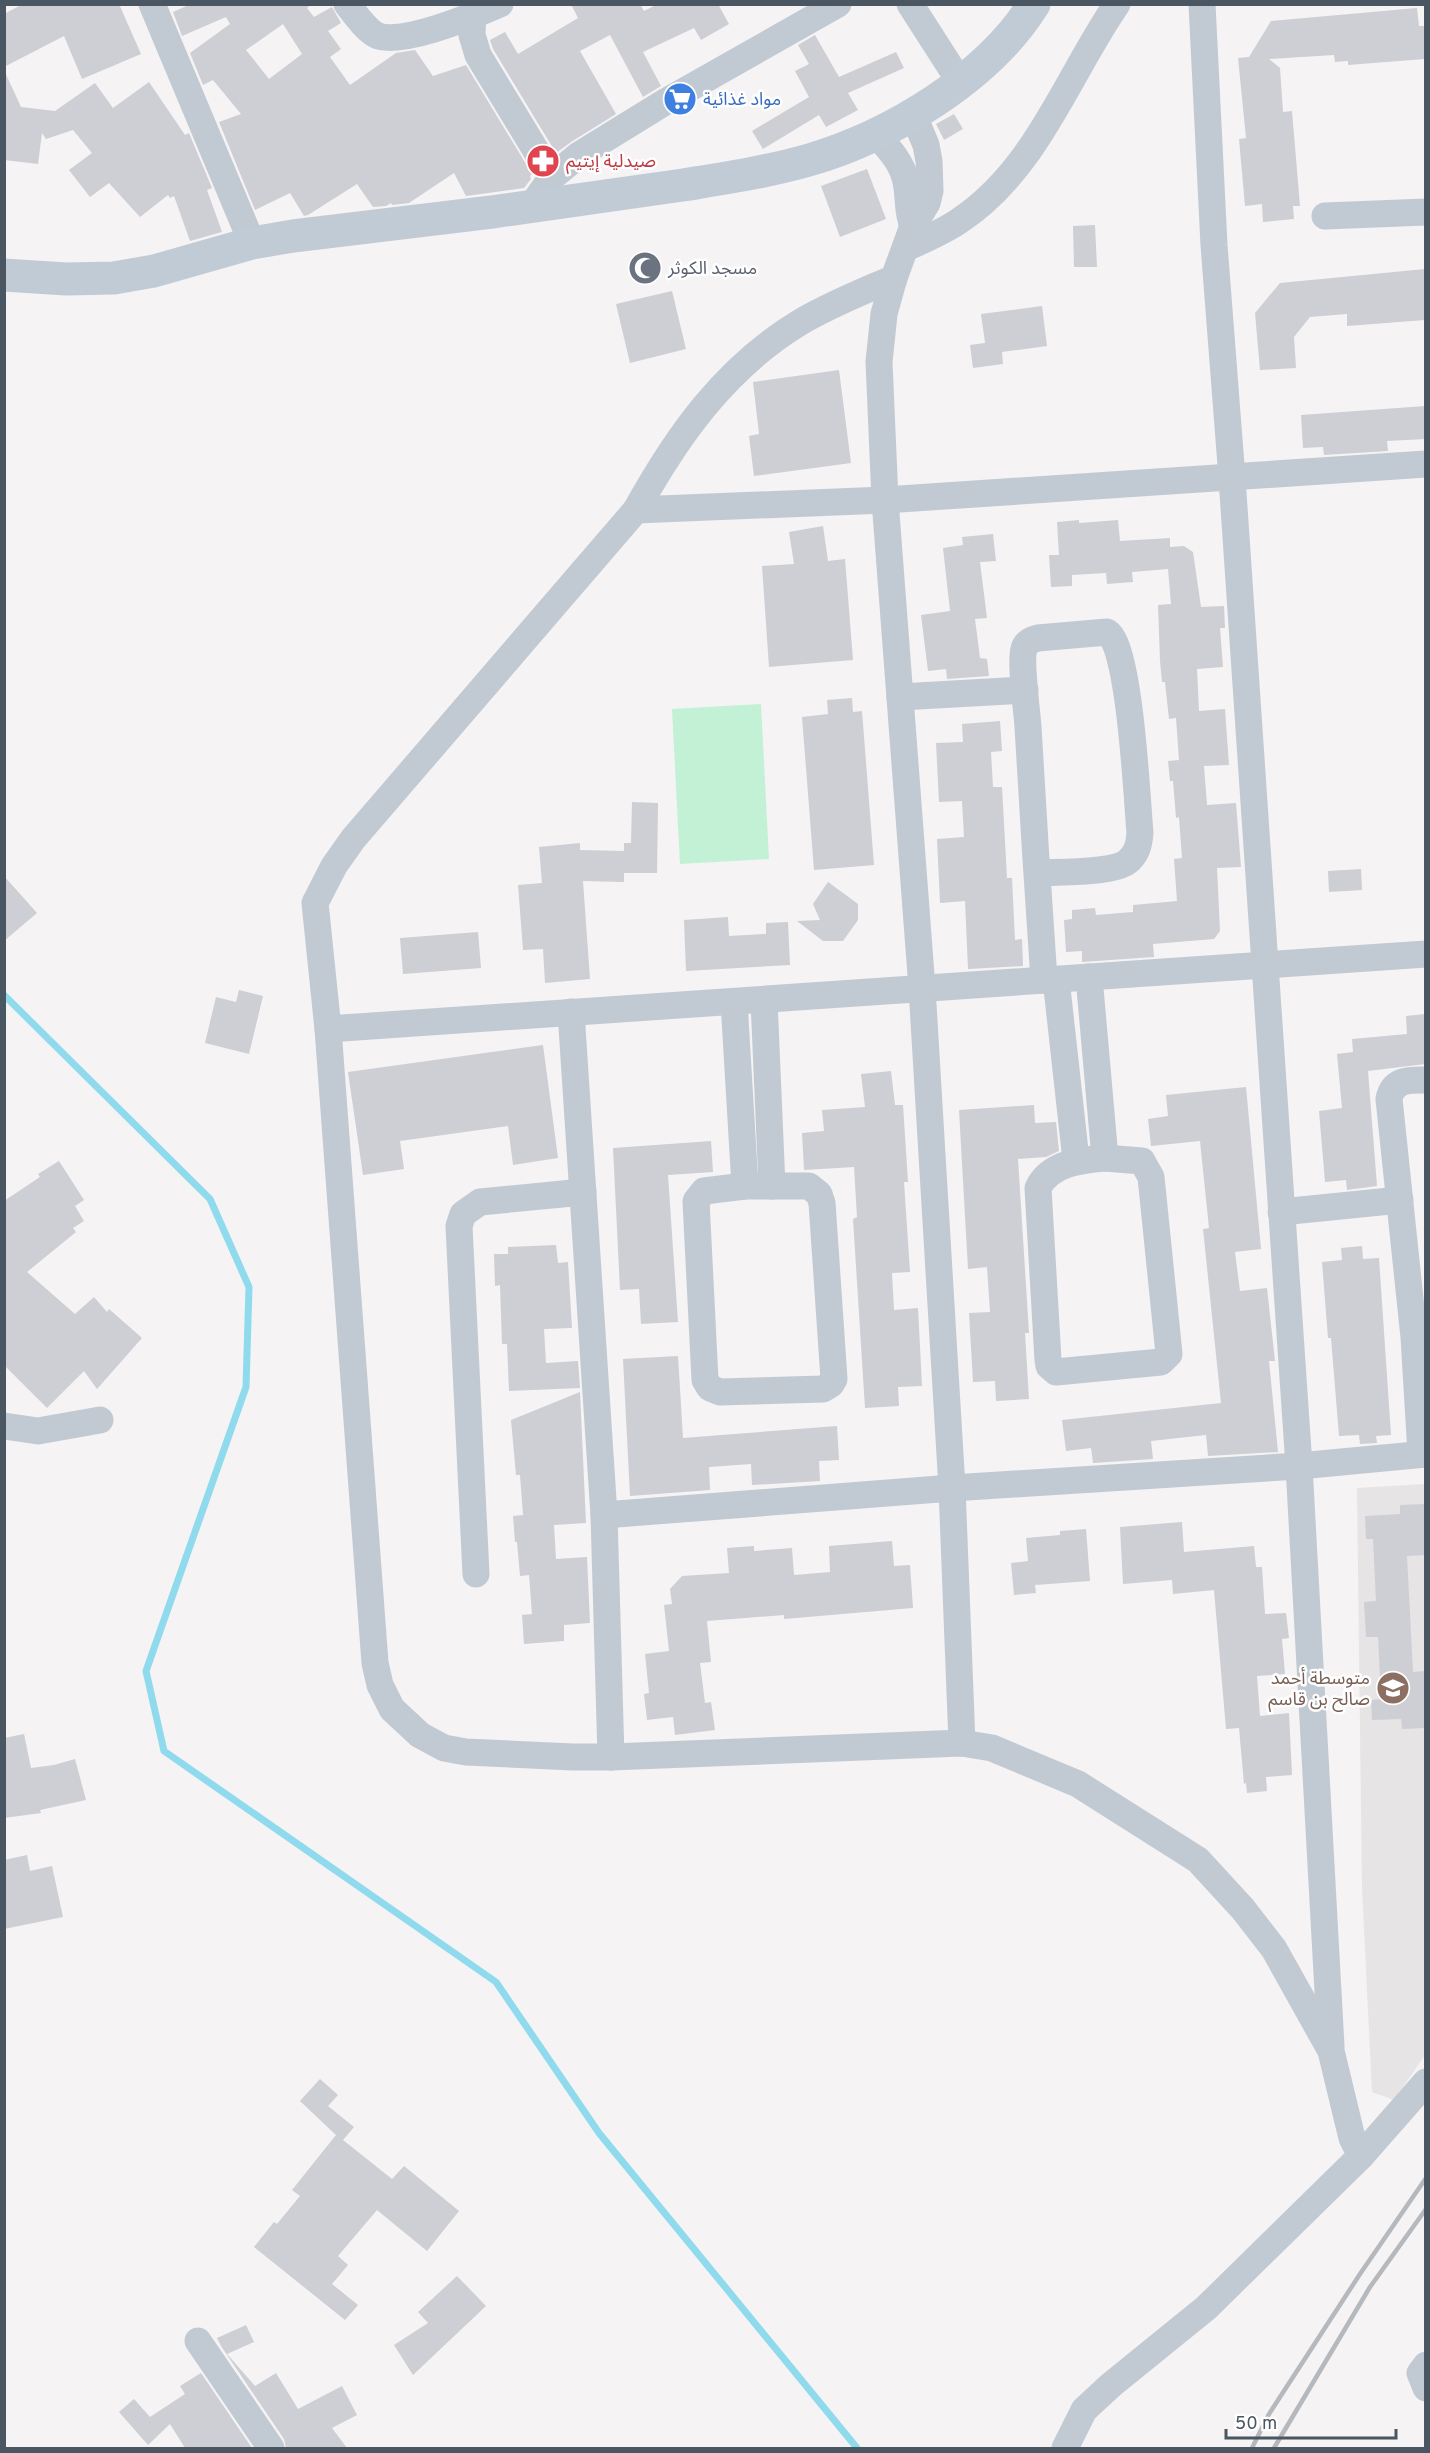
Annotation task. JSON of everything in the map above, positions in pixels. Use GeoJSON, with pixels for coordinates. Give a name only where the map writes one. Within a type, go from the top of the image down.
{"type":"FeatureCollection","features":[{"type":"Feature","properties":{"kind":"street"},"geometry":{"type":"LineString","coordinates":[[152,4],[252,243]]}},
{"type":"Feature","properties":{"kind":"street"},"geometry":{"type":"LineString","coordinates":[[347,4],[375,35],[392,39],[472,11],[500,4]]}},
{"type":"Feature","properties":{"kind":"street"},"geometry":{"type":"LineString","coordinates":[[532,205],[552,177],[579,155],[665,102],[838,4]]}},
{"type":"Feature","properties":{"kind":"street"},"geometry":{"type":"LineString","coordinates":[[910,4],[960,82]]}},
{"type":"Feature","properties":{"kind":"street"},"geometry":{"type":"LineString","coordinates":[[4,275],[66,279],[114,278],[154,271],[252,243],[492,212],[752,174],[811,159],[876,134],[914,114],[960,82],[996,51],[1034,4]]}},
{"type":"Feature","properties":{"kind":"street"},"geometry":{"type":"LineString","coordinates":[[910,237],[960,221],[982,203],[1023,161],[1117,4]]}},
{"type":"Feature","properties":{"kind":"street"},"geometry":{"type":"LineString","coordinates":[[1202,4],[1214,245],[1299,1466],[1331,2051],[1352,2138],[1361,2156]]}},
{"type":"Feature","properties":{"kind":"street"},"geometry":{"type":"LineString","coordinates":[[472,11],[472,35],[478,55],[552,177]]}},
{"type":"Feature","properties":{"kind":"street"},"geometry":{"type":"LineString","coordinates":[[914,114],[926,145],[930,178],[927,203],[910,237],[894,278],[884,314],[879,362],[885,500],[922,988],[952,1488],[962,1743]]}},
{"type":"Feature","properties":{"kind":"street"},"geometry":{"type":"LineString","coordinates":[[876,134],[897,161],[905,177],[910,237]]}},
{"type":"Feature","properties":{"kind":"street"},"geometry":{"type":"LineString","coordinates":[[1325,216],[1425,212]]}},
{"type":"Feature","properties":{"kind":"street"},"geometry":{"type":"LineString","coordinates":[[894,278],[832,305],[798,323],[750,357],[718,388],[659,468],[636,510],[353,839],[334,866],[315,903],[328,1029],[375,1663],[380,1685],[392,1709],[420,1735],[444,1748],[466,1752],[573,1758],[962,1743],[992,1748],[1078,1784],[1198,1860],[1243,1909],[1274,1949],[1331,2051]]}},
{"type":"Feature","properties":{"kind":"street"},"geometry":{"type":"LineString","coordinates":[[636,510],[885,500],[1425,464]]}},
{"type":"Feature","properties":{"kind":"street"},"geometry":{"type":"LineString","coordinates":[[1037,873],[1120,866],[1136,853],[1140,833],[1130,708],[1122,664],[1111,634],[1103,632],[1038,638],[1029,641],[1024,646],[1023,655],[1037,873],[1076,1160]]}},
{"type":"Feature","properties":{"kind":"street"},"geometry":{"type":"LineString","coordinates":[[900,697],[1025,690]]}},
{"type":"Feature","properties":{"kind":"street"},"geometry":{"type":"LineString","coordinates":[[328,1029],[1425,954]]}},
{"type":"Feature","properties":{"kind":"street"},"geometry":{"type":"LineString","coordinates":[[1089,977],[1106,1158]]}},
{"type":"Feature","properties":{"kind":"street"},"geometry":{"type":"LineString","coordinates":[[764,1000],[772,1186]]}},
{"type":"Feature","properties":{"kind":"street"},"geometry":{"type":"LineString","coordinates":[[734,1002],[745,1186]]}},
{"type":"Feature","properties":{"kind":"street"},"geometry":{"type":"LineString","coordinates":[[571,1012],[604,1515],[611,1757]]}},
{"type":"Feature","properties":{"kind":"street"},"geometry":{"type":"LineString","coordinates":[[604,1515],[952,1488],[1299,1466],[1423,1454],[1420,1337],[1400,1200],[1390,1094],[1399,1082],[1425,1080]]}},
{"type":"Feature","properties":{"kind":"street"},"geometry":{"type":"LineString","coordinates":[[1106,1158],[1142,1161],[1151,1178],[1169,1354],[1161,1362],[1060,1373],[1052,1370],[1048,1360],[1037,1193],[1042,1180],[1049,1174],[1076,1160],[1106,1158]]}},
{"type":"Feature","properties":{"kind":"street"},"geometry":{"type":"LineString","coordinates":[[745,1186],[772,1186],[809,1186],[819,1194],[822,1203],[834,1379],[823,1389],[720,1392],[710,1388],[705,1380],[696,1201],[704,1191],[745,1186]]}},
{"type":"Feature","properties":{"kind":"street"},"geometry":{"type":"LineString","coordinates":[[476,1574],[459,1226],[463,1214],[480,1202],[583,1192]]}},
{"type":"Feature","properties":{"kind":"street"},"geometry":{"type":"LineString","coordinates":[[1281,1212],[1400,1200]]}},
{"type":"Feature","properties":{"kind":"street"},"geometry":{"type":"LineString","coordinates":[[4,1426],[38,1431],[100,1420]]}},
{"type":"Feature","properties":{"kind":"street"},"geometry":{"type":"LineString","coordinates":[[1065,2448],[1084,2410],[1206,2308],[1361,2156],[1425,2082]]}},
{"type":"Feature","properties":{"kind":"street"},"geometry":{"type":"LineString","coordinates":[[198,2341],[271,2448]]}},
{"type":"Feature","properties":{"kind":"street"},"geometry":{"type":"LineString","coordinates":[[1425,2365],[1420,2373],[1425,2388]]}},
{"type":"Feature","properties":{"kind":"shaded area","name":"متوسطة أحمد صالح بن قاسم"},"geometry":{"type":"Polygon","coordinates":[[[1425,1484],[1425,2055],[1394,2100],[1372,2092],[1362,1888],[1357,1488],[1425,1484]]]}},
{"type":"Feature","properties":{"kind":"green space"},"geometry":{"type":"Polygon","coordinates":[[[761,704],[769,859],[680,864],[672,709],[761,704]]]}},
{"type":"Feature","properties":{"kind":"building"},"geometry":{"type":"Polygon","coordinates":[[[23,4],[119,4],[141,54],[82,79],[64,36],[4,67],[4,14],[23,4]]]}},
{"type":"Feature","properties":{"kind":"building"},"geometry":{"type":"Polygon","coordinates":[[[191,4],[312,4],[307,8],[314,17],[332,7],[341,23],[328,31],[341,49],[330,57],[350,85],[396,53],[415,50],[433,76],[466,65],[532,174],[531,179],[524,188],[466,196],[454,173],[409,203],[392,205],[391,203],[386,206],[373,207],[357,184],[308,215],[304,216],[290,193],[255,210],[219,122],[241,114],[213,80],[203,85],[190,53],[230,24],[226,17],[182,36],[173,12],[191,4]],[[283,24],[246,50],[269,79],[302,54],[283,24]]]}},
{"type":"Feature","properties":{"kind":"building"},"geometry":{"type":"Polygon","coordinates":[[[571,4],[640,4],[644,11],[658,4],[718,4],[729,24],[701,40],[694,28],[643,52],[661,86],[643,97],[610,35],[580,51],[616,114],[556,153],[493,49],[490,40],[505,32],[518,54],[578,18],[571,4]]]}},
{"type":"Feature","properties":{"kind":"building"},"geometry":{"type":"Polygon","coordinates":[[[1417,8],[1419,26],[1425,26],[1425,59],[1348,65],[1348,61],[1335,62],[1334,55],[1269,59],[1280,68],[1283,112],[1292,111],[1300,206],[1293,206],[1294,219],[1263,222],[1262,204],[1245,206],[1239,139],[1246,138],[1238,58],[1249,57],[1271,21],[1417,8]]]}},
{"type":"Feature","properties":{"kind":"building"},"geometry":{"type":"Polygon","coordinates":[[[815,35],[839,77],[896,52],[904,68],[848,93],[858,110],[826,127],[819,115],[763,149],[752,131],[809,97],[795,71],[809,64],[798,45],[815,35]]]}},
{"type":"Feature","properties":{"kind":"building"},"geometry":{"type":"Polygon","coordinates":[[[4,70],[21,107],[55,111],[95,83],[113,108],[149,82],[185,135],[189,133],[212,188],[207,190],[222,232],[190,241],[174,196],[170,198],[168,195],[140,217],[109,183],[90,197],[69,170],[92,153],[73,130],[46,139],[42,133],[38,164],[4,160],[4,70]]]}},
{"type":"Feature","properties":{"kind":"building"},"geometry":{"type":"Polygon","coordinates":[[[954,114],[963,129],[944,140],[936,124],[954,114]]]}},
{"type":"Feature","properties":{"kind":"building"},"geometry":{"type":"Polygon","coordinates":[[[867,169],[886,219],[840,237],[821,186],[867,169]]]}},
{"type":"Feature","properties":{"kind":"building"},"geometry":{"type":"Polygon","coordinates":[[[1095,225],[1097,267],[1074,267],[1073,226],[1095,225]]]}},
{"type":"Feature","properties":{"kind":"building"},"geometry":{"type":"Polygon","coordinates":[[[1425,269],[1425,320],[1347,326],[1347,314],[1310,317],[1294,337],[1296,368],[1260,370],[1255,313],[1280,283],[1425,269]]]}},
{"type":"Feature","properties":{"kind":"building"},"geometry":{"type":"Polygon","coordinates":[[[672,291],[686,349],[630,363],[616,304],[672,291]]]}},
{"type":"Feature","properties":{"kind":"building"},"geometry":{"type":"Polygon","coordinates":[[[1042,306],[1047,346],[1002,352],[1003,364],[973,368],[970,345],[985,343],[981,314],[1042,306]]]}},
{"type":"Feature","properties":{"kind":"building"},"geometry":{"type":"Polygon","coordinates":[[[839,370],[851,463],[754,476],[749,436],[759,434],[753,382],[839,370]]]}},
{"type":"Feature","properties":{"kind":"building"},"geometry":{"type":"Polygon","coordinates":[[[1425,406],[1425,439],[1387,441],[1388,451],[1324,455],[1323,447],[1303,448],[1301,415],[1425,406]]]}},
{"type":"Feature","properties":{"kind":"building"},"geometry":{"type":"Polygon","coordinates":[[[1079,520],[1079,523],[1118,520],[1120,541],[1170,538],[1170,547],[1184,546],[1193,552],[1201,607],[1224,606],[1225,628],[1220,628],[1223,667],[1197,669],[1199,711],[1225,709],[1229,765],[1204,766],[1207,805],[1236,803],[1241,867],[1217,868],[1220,931],[1214,939],[1153,944],[1154,957],[1082,962],[1082,951],[1066,952],[1064,920],[1072,919],[1072,910],[1095,908],[1096,915],[1133,912],[1133,905],[1177,901],[1174,859],[1182,858],[1179,817],[1176,818],[1173,781],[1170,781],[1168,761],[1179,760],[1176,718],[1169,719],[1160,661],[1158,605],[1171,604],[1168,569],[1132,572],[1133,582],[1107,584],[1106,573],[1072,575],[1072,586],[1051,587],[1049,555],[1059,555],[1057,522],[1079,520]]]}},
{"type":"Feature","properties":{"kind":"building"},"geometry":{"type":"Polygon","coordinates":[[[823,526],[828,561],[845,559],[853,660],[769,667],[762,566],[794,564],[789,532],[823,526]]]}},
{"type":"Feature","properties":{"kind":"building"},"geometry":{"type":"Polygon","coordinates":[[[993,534],[996,561],[980,562],[987,618],[975,619],[980,658],[987,659],[989,676],[947,679],[946,669],[928,671],[921,615],[950,611],[943,548],[963,545],[962,537],[993,534]]]}},
{"type":"Feature","properties":{"kind":"building"},"geometry":{"type":"Polygon","coordinates":[[[852,698],[853,712],[862,711],[874,865],[814,870],[802,717],[828,714],[827,700],[852,698]]]}},
{"type":"Feature","properties":{"kind":"building"},"geometry":{"type":"Polygon","coordinates":[[[1000,721],[1002,751],[991,752],[993,787],[1002,787],[1007,878],[1012,878],[1015,940],[1022,939],[1023,966],[968,969],[965,901],[940,903],[937,839],[964,837],[962,801],[939,802],[936,743],[963,742],[962,724],[1000,721]]]}},
{"type":"Feature","properties":{"kind":"building"},"geometry":{"type":"Polygon","coordinates":[[[632,802],[658,803],[657,873],[624,873],[624,882],[583,881],[590,979],[545,983],[543,949],[523,950],[518,885],[542,883],[539,847],[580,843],[580,850],[624,851],[624,843],[631,843],[632,802]]]}},
{"type":"Feature","properties":{"kind":"building"},"geometry":{"type":"Polygon","coordinates":[[[1361,869],[1362,890],[1329,892],[1328,871],[1361,869]]]}},
{"type":"Feature","properties":{"kind":"building"},"geometry":{"type":"Polygon","coordinates":[[[4,876],[37,913],[4,941],[4,876]]]}},
{"type":"Feature","properties":{"kind":"building"},"geometry":{"type":"Polygon","coordinates":[[[828,882],[858,904],[858,920],[843,941],[823,941],[797,921],[820,920],[813,904],[828,882]]]}},
{"type":"Feature","properties":{"kind":"building"},"geometry":{"type":"Polygon","coordinates":[[[728,917],[729,936],[766,934],[766,923],[788,922],[790,965],[686,971],[684,920],[728,917]]]}},
{"type":"Feature","properties":{"kind":"building"},"geometry":{"type":"Polygon","coordinates":[[[478,932],[481,968],[403,974],[400,938],[478,932]]]}},
{"type":"Feature","properties":{"kind":"building"},"geometry":{"type":"Polygon","coordinates":[[[239,990],[263,996],[249,1054],[205,1043],[216,997],[236,1002],[239,990]]]}},
{"type":"Feature","properties":{"kind":"building"},"geometry":{"type":"Polygon","coordinates":[[[1425,1014],[1425,1064],[1368,1071],[1377,1186],[1347,1190],[1346,1180],[1325,1182],[1319,1111],[1342,1108],[1337,1054],[1353,1052],[1352,1039],[1407,1034],[1406,1016],[1425,1014]]]}},
{"type":"Feature","properties":{"kind":"building"},"geometry":{"type":"Polygon","coordinates":[[[543,1045],[558,1158],[513,1165],[508,1126],[400,1141],[404,1169],[363,1175],[348,1072],[543,1045]]]}},
{"type":"Feature","properties":{"kind":"building"},"geometry":{"type":"Polygon","coordinates":[[[891,1071],[895,1105],[903,1105],[908,1182],[904,1182],[910,1272],[892,1273],[894,1310],[918,1308],[922,1386],[898,1387],[899,1406],[865,1408],[853,1219],[857,1217],[854,1167],[804,1170],[802,1133],[824,1131],[822,1110],[865,1107],[861,1074],[891,1071]]]}},
{"type":"Feature","properties":{"kind":"building"},"geometry":{"type":"Polygon","coordinates":[[[1246,1087],[1261,1249],[1235,1252],[1240,1291],[1267,1288],[1275,1361],[1269,1361],[1278,1452],[1208,1456],[1206,1435],[1151,1441],[1153,1459],[1093,1463],[1091,1448],[1066,1451],[1062,1420],[1221,1403],[1203,1229],[1209,1228],[1200,1141],[1151,1146],[1148,1119],[1168,1116],[1166,1095],[1246,1087]]]}},
{"type":"Feature","properties":{"kind":"building"},"geometry":{"type":"Polygon","coordinates":[[[1034,1105],[1035,1123],[1056,1122],[1059,1151],[1046,1157],[1018,1159],[1029,1333],[1025,1333],[1029,1399],[996,1401],[995,1381],[973,1382],[969,1313],[990,1312],[987,1267],[968,1269],[959,1110],[1034,1105]]]}},
{"type":"Feature","properties":{"kind":"building"},"geometry":{"type":"Polygon","coordinates":[[[711,1141],[713,1172],[668,1175],[678,1322],[641,1324],[639,1289],[620,1290],[613,1148],[711,1141]]]}},
{"type":"Feature","properties":{"kind":"building"},"geometry":{"type":"Polygon","coordinates":[[[59,1161],[84,1200],[75,1206],[84,1221],[73,1228],[76,1232],[27,1272],[75,1314],[94,1297],[107,1312],[109,1309],[142,1338],[97,1389],[84,1371],[47,1408],[4,1365],[4,1201],[40,1177],[38,1174],[59,1161]]]}},
{"type":"Feature","properties":{"kind":"building"},"geometry":{"type":"Polygon","coordinates":[[[556,1245],[558,1263],[568,1262],[572,1328],[544,1329],[546,1363],[578,1361],[580,1388],[509,1391],[507,1344],[502,1344],[500,1285],[495,1286],[494,1254],[508,1254],[508,1247],[556,1245]]]}},
{"type":"Feature","properties":{"kind":"building"},"geometry":{"type":"Polygon","coordinates":[[[1362,1246],[1363,1259],[1379,1258],[1391,1435],[1376,1436],[1377,1443],[1360,1444],[1359,1435],[1339,1436],[1322,1262],[1342,1260],[1341,1248],[1362,1246]]]}},
{"type":"Feature","properties":{"kind":"building"},"geometry":{"type":"Polygon","coordinates":[[[678,1356],[683,1438],[837,1426],[839,1460],[819,1461],[820,1481],[752,1485],[751,1464],[709,1467],[710,1490],[630,1496],[623,1359],[678,1356]]]}},
{"type":"Feature","properties":{"kind":"building"},"geometry":{"type":"Polygon","coordinates":[[[580,1392],[586,1523],[554,1525],[556,1559],[587,1557],[590,1623],[564,1625],[564,1641],[524,1644],[522,1615],[532,1614],[529,1575],[520,1576],[517,1542],[515,1542],[513,1516],[523,1515],[520,1475],[516,1475],[511,1420],[580,1392]]]}},
{"type":"Feature","properties":{"kind":"building"},"geometry":{"type":"Polygon","coordinates":[[[1425,1504],[1425,1555],[1407,1556],[1413,1672],[1425,1671],[1425,1728],[1402,1729],[1401,1719],[1372,1720],[1371,1700],[1381,1699],[1378,1637],[1366,1637],[1364,1602],[1376,1601],[1373,1539],[1366,1539],[1365,1516],[1400,1514],[1400,1505],[1425,1504]]]}},
{"type":"Feature","properties":{"kind":"building"},"geometry":{"type":"Polygon","coordinates":[[[1182,1522],[1184,1552],[1254,1546],[1256,1567],[1262,1567],[1265,1614],[1286,1613],[1289,1638],[1282,1639],[1285,1674],[1257,1676],[1260,1716],[1289,1713],[1292,1775],[1266,1777],[1267,1791],[1247,1793],[1246,1783],[1244,1784],[1239,1728],[1226,1729],[1214,1590],[1173,1594],[1172,1580],[1123,1584],[1120,1527],[1182,1522]]]}},
{"type":"Feature","properties":{"kind":"building"},"geometry":{"type":"Polygon","coordinates":[[[1086,1529],[1090,1581],[1035,1585],[1036,1593],[1014,1595],[1011,1563],[1028,1561],[1026,1538],[1060,1535],[1060,1531],[1086,1529]]]}},
{"type":"Feature","properties":{"kind":"building"},"geometry":{"type":"Polygon","coordinates":[[[892,1541],[894,1566],[910,1565],[913,1608],[784,1619],[784,1615],[707,1621],[711,1662],[700,1663],[705,1703],[711,1702],[715,1730],[675,1735],[673,1717],[647,1720],[644,1694],[649,1693],[645,1654],[669,1651],[664,1605],[672,1604],[670,1589],[682,1576],[729,1573],[727,1548],[754,1546],[754,1551],[792,1548],[794,1575],[830,1572],[829,1546],[892,1541]]]}},
{"type":"Feature","properties":{"kind":"building"},"geometry":{"type":"Polygon","coordinates":[[[24,1734],[31,1768],[75,1759],[86,1800],[40,1810],[41,1813],[4,1818],[4,1738],[24,1734]]]}},
{"type":"Feature","properties":{"kind":"building"},"geometry":{"type":"Polygon","coordinates":[[[27,1855],[30,1871],[52,1866],[63,1917],[4,1929],[4,1860],[27,1855]]]}},
{"type":"Feature","properties":{"kind":"building"},"geometry":{"type":"Polygon","coordinates":[[[320,2079],[338,2095],[328,2106],[354,2127],[343,2140],[392,2179],[404,2166],[459,2211],[427,2251],[377,2210],[338,2256],[348,2265],[332,2284],[358,2305],[345,2320],[254,2247],[274,2222],[277,2224],[300,2196],[292,2190],[336,2135],[300,2101],[320,2079]]]}},
{"type":"Feature","properties":{"kind":"building"},"geometry":{"type":"Polygon","coordinates":[[[457,2276],[486,2306],[413,2375],[394,2345],[428,2323],[418,2312],[457,2276]]]}},
{"type":"Feature","properties":{"kind":"building"},"geometry":{"type":"Polygon","coordinates":[[[246,2325],[254,2342],[227,2354],[255,2386],[276,2373],[298,2409],[342,2386],[357,2415],[332,2428],[347,2448],[286,2448],[284,2439],[221,2346],[217,2338],[246,2325]]]}},
{"type":"Feature","properties":{"kind":"building"},"geometry":{"type":"Polygon","coordinates":[[[201,2373],[252,2448],[185,2448],[170,2424],[148,2445],[119,2412],[134,2399],[150,2417],[185,2394],[180,2386],[201,2373]]]}},
{"type":"Feature","properties":{"kind":"waterway"},"geometry":{"type":"LineString","coordinates":[[4,995],[210,1199],[249,1287],[246,1387],[146,1671],[164,1751],[496,1982],[599,2133],[857,2448]]}},
{"type":"Feature","properties":{"kind":"railway"},"geometry":{"type":"LineString","coordinates":[[1252,2448],[1269,2414],[1426,2178]]}},
{"type":"Feature","properties":{"kind":"railway"},"geometry":{"type":"LineString","coordinates":[[1274,2448],[1370,2287],[1426,2209]]}},
{"type":"Feature","properties":{"kind":"place","name":"مواد غذائية"},"geometry":{"type":"Point","coordinates":[680,99]}},
{"type":"Feature","properties":{"kind":"place","name":"صيدلية إيتيم"},"geometry":{"type":"Point","coordinates":[543,161]}},
{"type":"Feature","properties":{"kind":"place","name":"مسجد الكوثر"},"geometry":{"type":"Point","coordinates":[645,268]}},
{"type":"Feature","properties":{"kind":"place","name":"متوسطة أحمد صالح بن قاسم"},"geometry":{"type":"Point","coordinates":[1393,1688]}}]}
